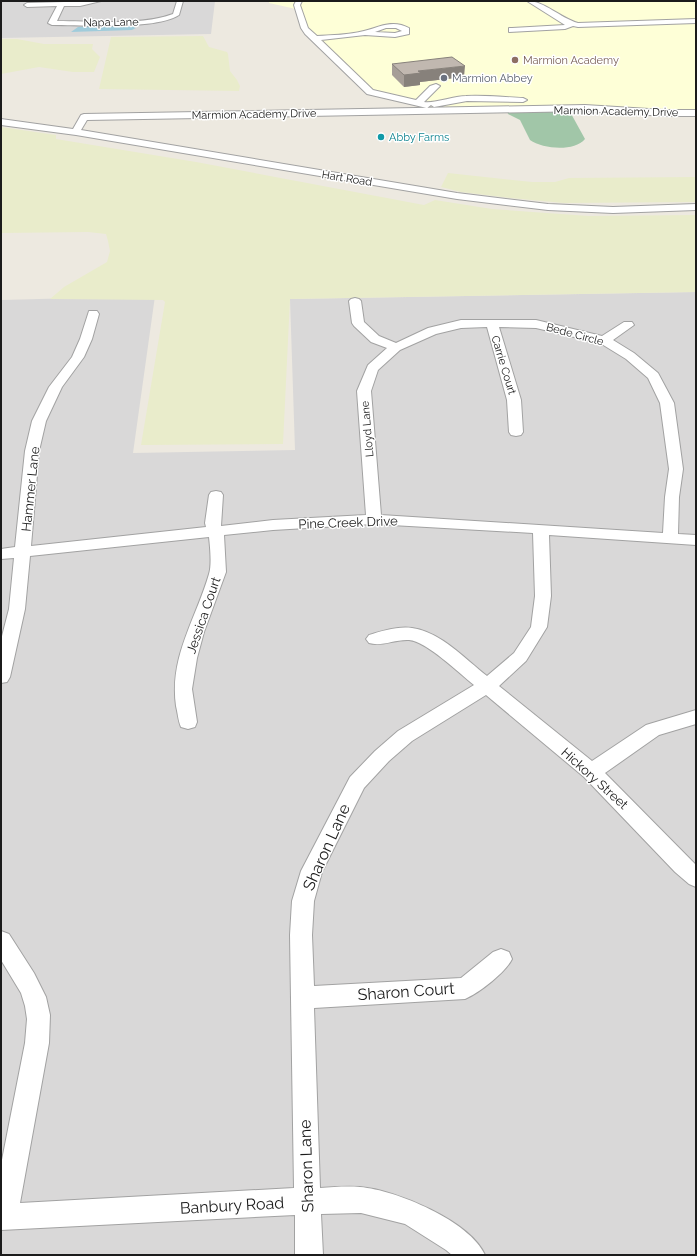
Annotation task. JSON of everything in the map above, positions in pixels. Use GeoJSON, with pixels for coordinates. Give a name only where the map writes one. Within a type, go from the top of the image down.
{"type":"FeatureCollection","features":[{"type":"Feature","properties":{"kind":"street"},"geometry":{"type":"LineString","coordinates":[[27,5],[98,1]]}},
{"type":"Feature","properties":{"kind":"street","name":"Napa Lane"},"geometry":{"type":"LineString","coordinates":[[62,4],[52,23],[141,21],[161,19],[175,15],[178,11],[180,1]]}},
{"type":"Feature","properties":{"kind":"street","name":"Marmion Academy Drive"},"geometry":{"type":"LineString","coordinates":[[299,1],[297,5],[305,28],[314,39],[370,92],[418,102],[440,111]]}},
{"type":"Feature","properties":{"kind":"street"},"geometry":{"type":"LineString","coordinates":[[530,1],[567,25]]}},
{"type":"Feature","properties":{"kind":"street"},"geometry":{"type":"LineString","coordinates":[[512,30],[567,25],[583,26],[694,21]]}},
{"type":"Feature","properties":{"kind":"street"},"geometry":{"type":"LineString","coordinates":[[314,39],[365,33],[395,35],[406,32],[405,28]]}},
{"type":"Feature","properties":{"kind":"street"},"geometry":{"type":"LineString","coordinates":[[418,102],[423,99],[427,92],[436,86]]}},
{"type":"Feature","properties":{"kind":"street"},"geometry":{"type":"LineString","coordinates":[[429,106],[448,100],[489,97],[535,101],[546,105],[550,109]]}},
{"type":"Feature","properties":{"kind":"street","name":"Marmion Academy Drive"},"geometry":{"type":"LineString","coordinates":[[76,132],[84,117],[586,108],[665,113],[696,113]]}},
{"type":"Feature","properties":{"kind":"street","name":"Hart Road"},"geometry":{"type":"LineString","coordinates":[[1,122],[76,132],[457,196],[548,206],[613,210],[696,207]]}},
{"type":"Feature","properties":{"kind":"street"},"geometry":{"type":"LineString","coordinates":[[354,301],[358,323],[375,339],[396,347]]}},
{"type":"Feature","properties":{"kind":"street","name":"Hammer Lane"},"geometry":{"type":"LineString","coordinates":[[1,674],[17,608],[32,451],[39,422],[56,387],[78,357],[86,338],[93,314]]}},
{"type":"Feature","properties":{"kind":"street","name":"Carrie Court"},"geometry":{"type":"LineString","coordinates":[[492,323],[514,400],[516,432]]}},
{"type":"Feature","properties":{"kind":"street","name":"Bede Circle"},"geometry":{"type":"LineString","coordinates":[[396,347],[432,331],[461,324],[536,324],[604,340],[630,356],[653,376],[667,403],[676,470],[672,497],[670,538]]}},
{"type":"Feature","properties":{"kind":"street"},"geometry":{"type":"LineString","coordinates":[[604,340],[628,325]]}},
{"type":"Feature","properties":{"kind":"street","name":"Lloyd Lane"},"geometry":{"type":"LineString","coordinates":[[374,519],[364,392],[372,368],[396,347]]}},
{"type":"Feature","properties":{"kind":"street","name":"Jessica Court"},"geometry":{"type":"LineString","coordinates":[[188,722],[183,690],[188,658],[195,632],[218,572],[213,523],[216,495]]}},
{"type":"Feature","properties":{"kind":"street","name":"Pine Creek Drive"},"geometry":{"type":"LineString","coordinates":[[1,554],[326,521],[374,519],[424,521],[696,540]]}},
{"type":"Feature","properties":{"kind":"street","name":"Sharon Lane"},"geometry":{"type":"LineString","coordinates":[[309,1255],[301,935],[303,901],[312,871],[356,783],[382,756],[405,736],[487,686],[520,657],[539,627],[543,596],[541,529]]}},
{"type":"Feature","properties":{"kind":"street","name":"Hickory Street"},"geometry":{"type":"LineString","coordinates":[[375,639],[409,632],[424,637],[487,686],[591,772],[628,808],[672,856],[696,878]]}},
{"type":"Feature","properties":{"kind":"street"},"geometry":{"type":"LineString","coordinates":[[591,772],[653,730],[696,717]]}},
{"type":"Feature","properties":{"kind":"street"},"geometry":{"type":"LineString","coordinates":[[1,941],[28,984],[37,1006],[38,1024],[37,1043],[3,1217]]}},
{"type":"Feature","properties":{"kind":"street","name":"Sharon Court"},"geometry":{"type":"LineString","coordinates":[[302,998],[465,988],[500,959]]}},
{"type":"Feature","properties":{"kind":"street","name":"Banbury Road"},"geometry":{"type":"LineString","coordinates":[[3,1217],[307,1201],[361,1200],[410,1212],[456,1240],[471,1255]]}},
{"type":"Feature","properties":{"kind":"shaded area"},"geometry":{"type":"Polygon","coordinates":[[[1,1],[215,1],[211,34],[1,38],[1,1]]]}},
{"type":"Feature","properties":{"kind":"shaded area","name":"Marmion Academy"},"geometry":{"type":"Polygon","coordinates":[[[269,1],[696,1],[696,111],[433,110],[426,106],[367,93],[301,28],[296,9],[269,3],[269,1]]]}},
{"type":"Feature","properties":{"kind":"shaded area"},"geometry":{"type":"Polygon","coordinates":[[[203,36],[209,47],[227,52],[230,71],[240,86],[239,91],[99,89],[111,37],[203,36]]]}},
{"type":"Feature","properties":{"kind":"shaded area"},"geometry":{"type":"Polygon","coordinates":[[[1,39],[17,39],[44,44],[93,44],[92,49],[100,57],[94,72],[73,72],[39,67],[1,74],[1,39]]]}},
{"type":"Feature","properties":{"kind":"shaded area"},"geometry":{"type":"Polygon","coordinates":[[[569,110],[585,139],[574,146],[558,148],[536,143],[530,140],[520,120],[508,114],[507,111],[569,110]]]}},
{"type":"Feature","properties":{"kind":"shaded area"},"geometry":{"type":"Polygon","coordinates":[[[1,127],[56,135],[56,139],[196,162],[424,205],[435,200],[492,209],[589,216],[696,215],[696,292],[290,299],[283,444],[141,445],[165,302],[163,300],[50,299],[64,287],[107,262],[110,251],[108,241],[106,234],[88,232],[1,233],[1,127]]]}},
{"type":"Feature","properties":{"kind":"shaded area"},"geometry":{"type":"Polygon","coordinates":[[[448,173],[532,182],[555,182],[569,178],[696,177],[696,202],[564,203],[510,198],[461,192],[441,187],[448,173]]]}},
{"type":"Feature","properties":{"kind":"shaded area"},"geometry":{"type":"Polygon","coordinates":[[[696,292],[696,1255],[1,1255],[1,300],[155,296],[133,453],[295,450],[290,299],[696,292]]]}},
{"type":"Feature","properties":{"kind":"water"},"geometry":{"type":"Polygon","coordinates":[[[131,26],[136,28],[132,30],[71,32],[78,27],[131,26]]]}},
{"type":"Feature","properties":{"kind":"building"},"geometry":{"type":"Polygon","coordinates":[[[452,57],[465,66],[418,71],[421,73],[404,75],[392,64],[452,57]]]}},
{"type":"Feature","properties":{"kind":"place","name":"Marmion Academy"},"geometry":{"type":"Point","coordinates":[515,60]}},
{"type":"Feature","properties":{"kind":"place","name":"Marmion Abbey"},"geometry":{"type":"Point","coordinates":[444,78]}},
{"type":"Feature","properties":{"kind":"place","name":"Abby Farms"},"geometry":{"type":"Point","coordinates":[381,137]}}]}
